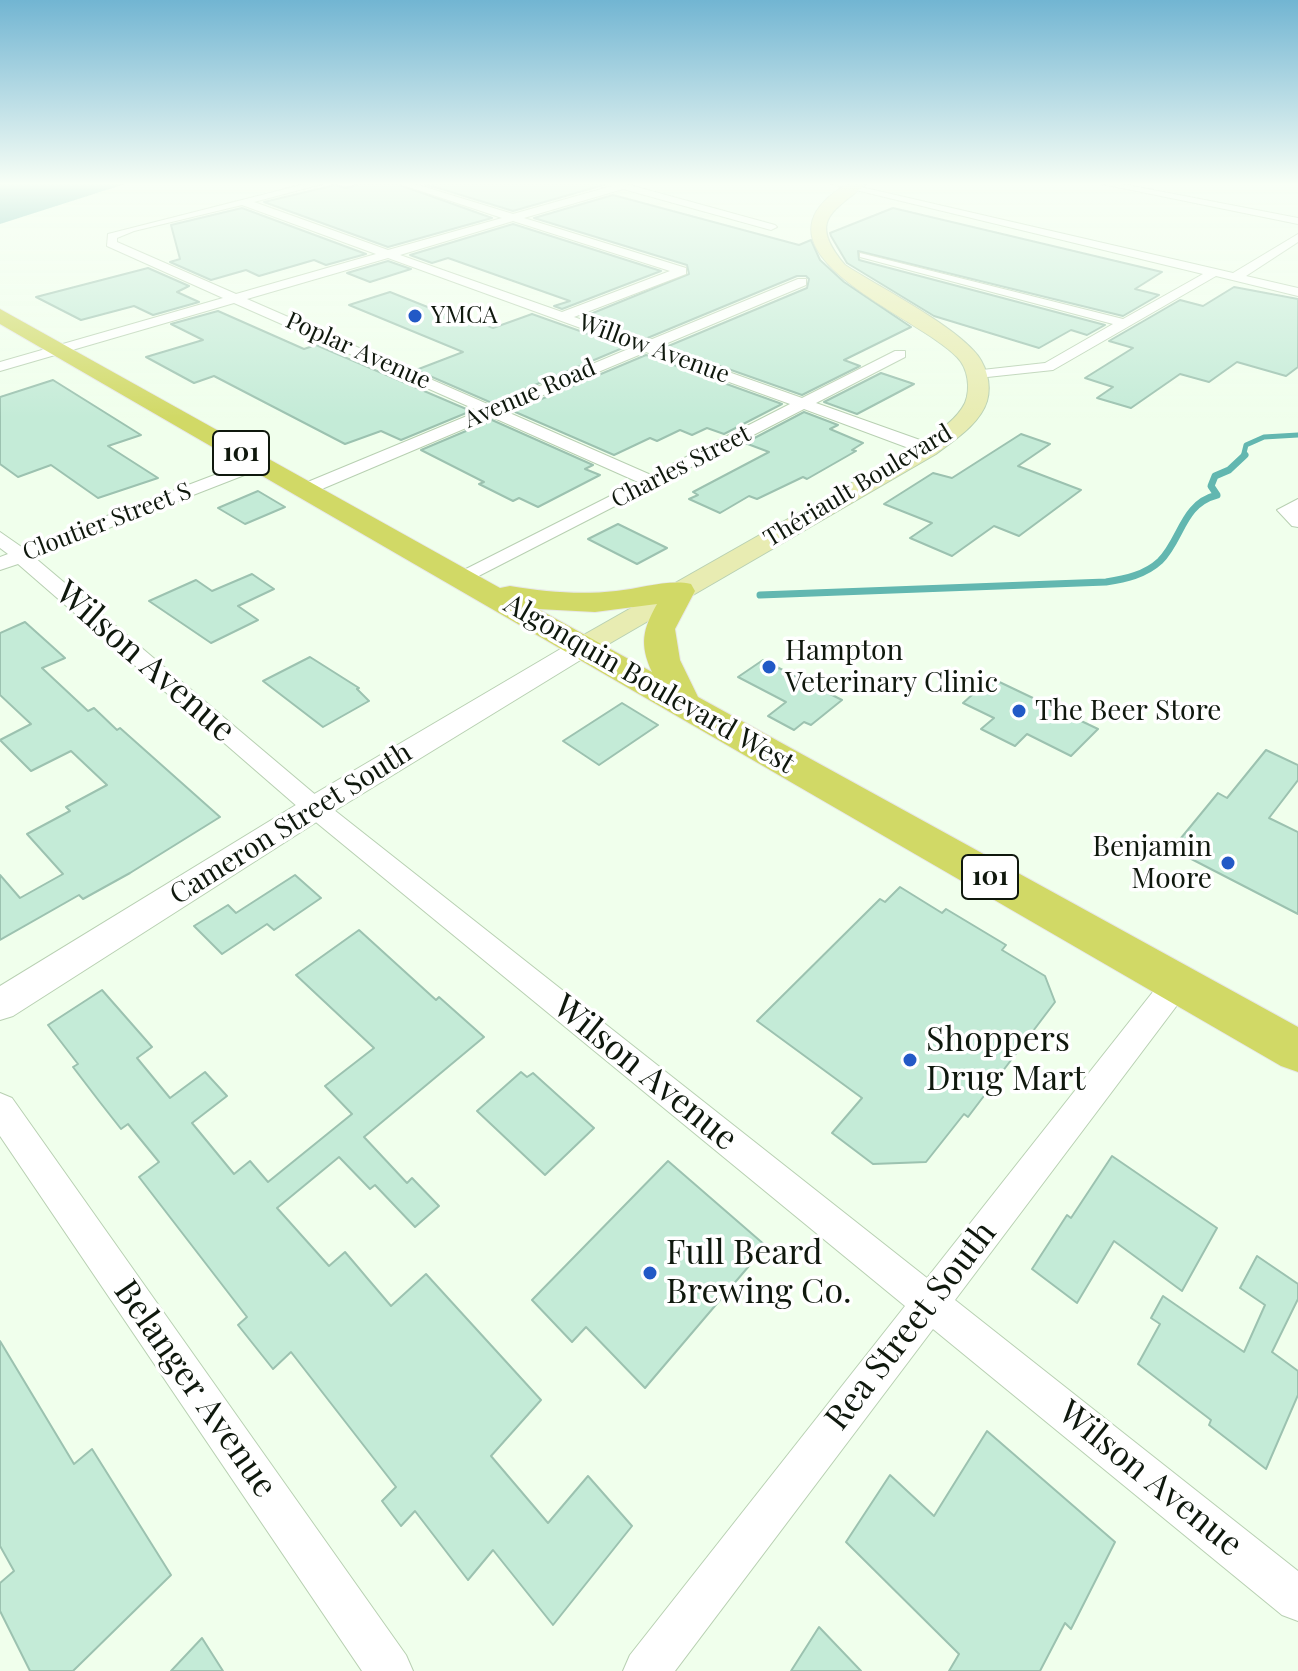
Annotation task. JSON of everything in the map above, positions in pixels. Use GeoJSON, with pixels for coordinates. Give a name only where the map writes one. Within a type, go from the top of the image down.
{"type":"FeatureCollection","features":[{"type":"Feature","properties":{"kind":"main road"},"geometry":{"type":"LineString","coordinates":[[833,262],[839,269],[947,338],[967,355],[978,374]]}},
{"type":"Feature","properties":{"kind":"main road","name":"Algonquin Boulevard West"},"geometry":{"type":"LineString","coordinates":[[0,315],[1298,1051]]}},
{"type":"Feature","properties":{"kind":"main road","name":"Thériault Boulevard"},"geometry":{"type":"LineString","coordinates":[[583,647],[928,449],[958,427],[976,402],[978,374]]}},
{"type":"Feature","properties":{"kind":"main road"},"geometry":{"type":"LineString","coordinates":[[473,584],[552,604],[615,603],[680,591]]}},
{"type":"Feature","properties":{"kind":"main road"},"geometry":{"type":"LineString","coordinates":[[680,591],[659,629],[663,660],[683,703]]}},
{"type":"Feature","properties":{"kind":"street","name":"Poplar Avenue"},"geometry":{"type":"LineString","coordinates":[[153,262],[653,482]]}},
{"type":"Feature","properties":{"kind":"street"},"geometry":{"type":"LineString","coordinates":[[0,367],[360,262]]}},
{"type":"Feature","properties":{"kind":"street","name":"Willow Avenue"},"geometry":{"type":"LineString","coordinates":[[409,262],[928,449]]}},
{"type":"Feature","properties":{"kind":"street"},"geometry":{"type":"LineString","coordinates":[[564,316],[682,271],[654,262]]}},
{"type":"Feature","properties":{"kind":"street"},"geometry":{"type":"LineString","coordinates":[[891,262],[1123,323]]}},
{"type":"Feature","properties":{"kind":"street"},"geometry":{"type":"LineString","coordinates":[[1173,262],[1298,292]]}},
{"type":"Feature","properties":{"kind":"street"},"geometry":{"type":"LineString","coordinates":[[1236,277],[1259,262]]}},
{"type":"Feature","properties":{"kind":"street"},"geometry":{"type":"LineString","coordinates":[[978,374],[1048,367],[1215,272]]}},
{"type":"Feature","properties":{"kind":"street","name":"Avenue Road"},"geometry":{"type":"LineString","coordinates":[[304,490],[802,282]]}},
{"type":"Feature","properties":{"kind":"street","name":"Charles Street"},"geometry":{"type":"LineString","coordinates":[[473,584],[653,482],[900,354]]}},
{"type":"Feature","properties":{"kind":"street","name":"Cloutier Street S"},"geometry":{"type":"LineString","coordinates":[[11,560],[259,463]]}},
{"type":"Feature","properties":{"kind":"street"},"geometry":{"type":"LineString","coordinates":[[1298,504],[1286,510],[1298,522]]}},
{"type":"Feature","properties":{"kind":"street","name":"Wilson Avenue"},"geometry":{"type":"LineString","coordinates":[[0,538],[11,560],[1298,1599]]}},
{"type":"Feature","properties":{"kind":"street","name":"Cameron Street South"},"geometry":{"type":"LineString","coordinates":[[0,1005],[315,808],[583,647]]}},
{"type":"Feature","properties":{"kind":"street","name":"Rea Street South"},"geometry":{"type":"LineString","coordinates":[[646,1671],[1177,983]]}},
{"type":"Feature","properties":{"kind":"street","name":"Belanger Avenue"},"geometry":{"type":"LineString","coordinates":[[0,1108],[390,1671]]}},
{"type":"Feature","properties":{"kind":"building"},"geometry":{"type":"Polygon","coordinates":[[[170,262],[307,262],[259,276],[246,270],[211,280],[170,262]]]}},
{"type":"Feature","properties":{"kind":"building"},"geometry":{"type":"Polygon","coordinates":[[[385,262],[411,269],[370,282],[347,273],[385,262]]]}},
{"type":"Feature","properties":{"kind":"building"},"geometry":{"type":"Polygon","coordinates":[[[459,262],[633,262],[661,271],[562,309],[554,306],[570,301],[459,262]]]}},
{"type":"Feature","properties":{"kind":"building"},"geometry":{"type":"Polygon","coordinates":[[[677,262],[822,262],[844,282],[911,327],[844,360],[860,366],[802,395],[666,347],[807,288],[809,279],[806,276],[797,276],[645,339],[583,317],[689,274],[687,265],[677,262]]]}},
{"type":"Feature","properties":{"kind":"building"},"geometry":{"type":"Polygon","coordinates":[[[866,262],[1105,325],[1087,335],[1071,330],[1039,348],[934,316],[847,263],[866,262]]]}},
{"type":"Feature","properties":{"kind":"building"},"geometry":{"type":"Polygon","coordinates":[[[903,262],[1120,262],[1162,272],[1135,289],[1159,295],[1123,316],[903,262]]]}},
{"type":"Feature","properties":{"kind":"building"},"geometry":{"type":"Polygon","coordinates":[[[148,268],[189,286],[177,292],[199,302],[153,315],[134,306],[81,320],[36,297],[148,268]]]}},
{"type":"Feature","properties":{"kind":"building"},"geometry":{"type":"Polygon","coordinates":[[[1234,287],[1298,299],[1298,367],[1286,376],[1237,362],[1209,382],[1180,374],[1131,408],[1097,398],[1113,387],[1085,378],[1133,348],[1109,341],[1180,300],[1203,306],[1234,287]]]}},
{"type":"Feature","properties":{"kind":"building"},"geometry":{"type":"Polygon","coordinates":[[[390,292],[450,316],[458,314],[493,328],[532,314],[625,347],[492,403],[416,370],[463,352],[349,305],[390,292]]]}},
{"type":"Feature","properties":{"kind":"building"},"geometry":{"type":"Polygon","coordinates":[[[218,311],[304,349],[316,345],[471,411],[401,440],[381,431],[345,444],[214,376],[194,383],[146,357],[203,340],[171,324],[218,311]]]}},
{"type":"Feature","properties":{"kind":"building"},"geometry":{"type":"Polygon","coordinates":[[[646,355],[782,404],[724,434],[707,428],[692,435],[680,430],[657,441],[650,438],[614,455],[513,411],[646,355]]]}},
{"type":"Feature","properties":{"kind":"building"},"geometry":{"type":"Polygon","coordinates":[[[881,373],[914,384],[857,414],[824,402],[881,373]]]}},
{"type":"Feature","properties":{"kind":"building"},"geometry":{"type":"Polygon","coordinates":[[[53,380],[141,435],[108,446],[158,478],[98,498],[51,465],[18,477],[0,464],[0,397],[53,380]]]}},
{"type":"Feature","properties":{"kind":"building"},"geometry":{"type":"Polygon","coordinates":[[[804,412],[838,425],[830,429],[863,443],[852,450],[856,451],[807,479],[803,477],[757,499],[749,496],[720,513],[689,499],[698,495],[693,492],[769,452],[745,443],[804,412]]]}},
{"type":"Feature","properties":{"kind":"building"},"geometry":{"type":"Polygon","coordinates":[[[492,420],[593,465],[585,469],[600,475],[538,507],[519,498],[513,501],[479,484],[484,482],[421,450],[492,420]]]}},
{"type":"Feature","properties":{"kind":"building"},"geometry":{"type":"Polygon","coordinates":[[[1021,434],[1050,444],[1018,466],[1081,490],[1019,536],[994,526],[952,556],[910,538],[932,523],[884,504],[933,473],[952,478],[1021,434]]]}},
{"type":"Feature","properties":{"kind":"building"},"geometry":{"type":"Polygon","coordinates":[[[258,491],[285,507],[245,524],[218,508],[258,491]]]}},
{"type":"Feature","properties":{"kind":"building"},"geometry":{"type":"Polygon","coordinates":[[[618,524],[667,548],[637,564],[588,539],[618,524]]]}},
{"type":"Feature","properties":{"kind":"building"},"geometry":{"type":"Polygon","coordinates":[[[252,574],[274,589],[238,606],[258,620],[211,643],[149,601],[196,580],[212,591],[252,574]]]}},
{"type":"Feature","properties":{"kind":"building"},"geometry":{"type":"Polygon","coordinates":[[[25,622],[65,658],[42,668],[88,711],[94,708],[117,730],[120,728],[220,817],[130,873],[83,899],[79,895],[0,940],[0,875],[20,898],[63,874],[27,834],[70,811],[66,807],[107,785],[71,751],[31,771],[0,740],[31,724],[0,695],[0,633],[25,622]]]}},
{"type":"Feature","properties":{"kind":"building"},"geometry":{"type":"Polygon","coordinates":[[[310,657],[359,688],[369,701],[323,727],[263,681],[310,657]]]}},
{"type":"Feature","properties":{"kind":"building"},"geometry":{"type":"Polygon","coordinates":[[[763,660],[842,700],[811,725],[804,722],[794,730],[768,716],[786,702],[738,677],[763,660]]]}},
{"type":"Feature","properties":{"kind":"building","name":"The Beer Store"},"geometry":{"type":"Polygon","coordinates":[[[991,678],[1098,729],[1071,756],[1027,734],[1015,746],[981,729],[994,718],[963,703],[991,678]]]}},
{"type":"Feature","properties":{"kind":"building"},"geometry":{"type":"Polygon","coordinates":[[[622,703],[658,725],[599,765],[563,741],[622,703]]]}},
{"type":"Feature","properties":{"kind":"building"},"geometry":{"type":"Polygon","coordinates":[[[1266,750],[1298,765],[1298,780],[1269,818],[1298,832],[1298,914],[1172,849],[1218,793],[1227,798],[1266,750]]]}},
{"type":"Feature","properties":{"kind":"building"},"geometry":{"type":"Polygon","coordinates":[[[295,875],[321,898],[274,930],[267,924],[222,954],[194,926],[228,905],[236,913],[295,875]]]}},
{"type":"Feature","properties":{"kind":"building","name":"Shoppers Drug Mart"},"geometry":{"type":"Polygon","coordinates":[[[900,887],[942,913],[946,909],[1006,945],[1002,950],[1045,976],[1055,1002],[968,1117],[964,1114],[926,1162],[873,1164],[832,1133],[862,1098],[757,1021],[880,899],[885,902],[900,887]]]}},
{"type":"Feature","properties":{"kind":"building"},"geometry":{"type":"Polygon","coordinates":[[[359,930],[436,1000],[439,997],[484,1037],[364,1137],[407,1183],[412,1178],[439,1206],[415,1227],[375,1185],[370,1189],[339,1157],[277,1208],[329,1266],[345,1252],[391,1306],[426,1274],[541,1400],[491,1456],[548,1523],[588,1476],[632,1526],[553,1625],[493,1550],[468,1580],[415,1511],[401,1526],[382,1501],[396,1487],[291,1352],[273,1369],[238,1325],[247,1317],[139,1177],[159,1162],[128,1124],[121,1129],[73,1067],[78,1064],[48,1025],[102,990],[152,1047],[137,1058],[170,1098],[205,1072],[227,1096],[192,1123],[234,1174],[250,1161],[268,1182],[352,1114],[325,1086],[374,1048],[296,975],[359,930]]]}},
{"type":"Feature","properties":{"kind":"building"},"geometry":{"type":"Polygon","coordinates":[[[521,1072],[527,1077],[533,1073],[594,1128],[545,1175],[477,1111],[521,1072]]]}},
{"type":"Feature","properties":{"kind":"building"},"geometry":{"type":"Polygon","coordinates":[[[1112,1156],[1217,1228],[1182,1291],[1114,1241],[1077,1303],[1032,1269],[1067,1215],[1071,1218],[1112,1156]]]}},
{"type":"Feature","properties":{"kind":"building","name":"Full Beard Brewing Co."},"geometry":{"type":"Polygon","coordinates":[[[668,1161],[766,1246],[645,1388],[586,1327],[572,1342],[532,1300],[668,1161]]]}},
{"type":"Feature","properties":{"kind":"building"},"geometry":{"type":"Polygon","coordinates":[[[1257,1256],[1298,1284],[1298,1299],[1272,1352],[1298,1371],[1298,1395],[1266,1469],[1209,1425],[1211,1420],[1138,1364],[1160,1324],[1151,1318],[1163,1296],[1244,1352],[1265,1305],[1240,1288],[1257,1256]]]}},
{"type":"Feature","properties":{"kind":"building"},"geometry":{"type":"Polygon","coordinates":[[[0,1341],[74,1464],[92,1449],[171,1575],[73,1671],[30,1671],[0,1611],[0,1583],[14,1571],[0,1546],[0,1341]]]}},
{"type":"Feature","properties":{"kind":"building"},"geometry":{"type":"Polygon","coordinates":[[[987,1431],[1115,1542],[1071,1629],[1065,1623],[1040,1671],[949,1671],[959,1654],[846,1542],[890,1475],[934,1516],[987,1431]]]}},
{"type":"Feature","properties":{"kind":"building"},"geometry":{"type":"Polygon","coordinates":[[[819,1627],[861,1671],[791,1671],[819,1627]]]}},
{"type":"Feature","properties":{"kind":"building"},"geometry":{"type":"Polygon","coordinates":[[[202,1638],[223,1671],[171,1671],[202,1638]]]}},
{"type":"Feature","properties":{"kind":"waterway"},"geometry":{"type":"LineString","coordinates":[[1243,457],[1246,445],[1264,437],[1298,435]]}},
{"type":"Feature","properties":{"kind":"waterway"},"geometry":{"type":"LineString","coordinates":[[760,595],[1106,582],[1127,578],[1148,570],[1160,561],[1189,514],[1196,506],[1217,495],[1211,486],[1215,476],[1229,470],[1243,457]]}},
{"type":"Feature","properties":{"kind":"place","name":"YMCA"},"geometry":{"type":"Point","coordinates":[415,316]}},
{"type":"Feature","properties":{"kind":"place","name":"Hampton Veterinary Clinic"},"geometry":{"type":"Point","coordinates":[769,667]}},
{"type":"Feature","properties":{"kind":"place","name":"The Beer Store"},"geometry":{"type":"Point","coordinates":[1019,711]}},
{"type":"Feature","properties":{"kind":"place","name":"Benjamin Moore"},"geometry":{"type":"Point","coordinates":[1228,863]}},
{"type":"Feature","properties":{"kind":"place","name":"Shoppers Drug Mart"},"geometry":{"type":"Point","coordinates":[910,1060]}},
{"type":"Feature","properties":{"kind":"place","name":"Full Beard Brewing Co."},"geometry":{"type":"Point","coordinates":[650,1273]}}]}
